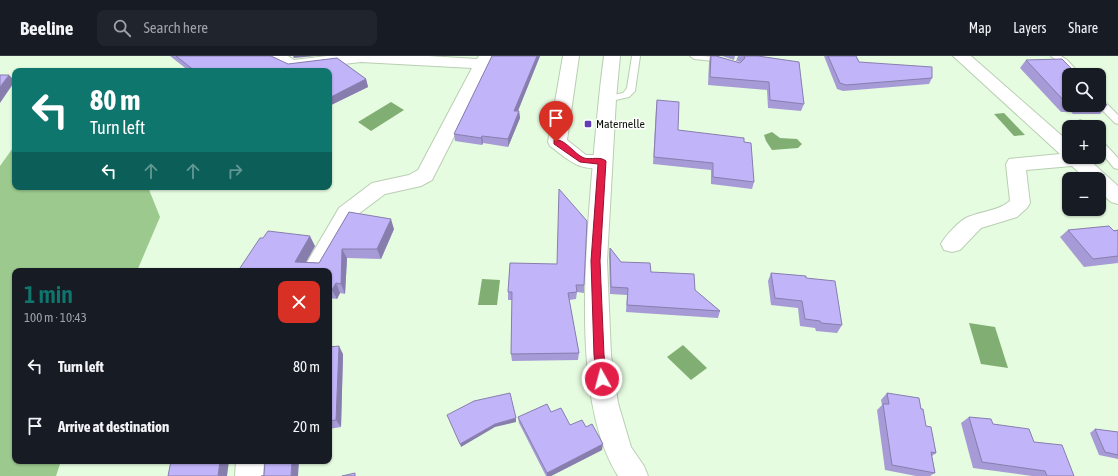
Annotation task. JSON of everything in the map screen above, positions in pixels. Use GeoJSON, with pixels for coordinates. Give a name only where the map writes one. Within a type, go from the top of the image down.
{"type":"FeatureCollection","features":[{"type":"Feature","properties":{"kind":"street"},"geometry":{"type":"LineString","coordinates":[[277,56],[291,65],[361,57],[484,60],[425,175],[414,181],[379,188],[346,212],[315,268]]}},
{"type":"Feature","properties":{"kind":"street"},"geometry":{"type":"LineString","coordinates":[[572,56],[556,142],[582,160],[602,161]]}},
{"type":"Feature","properties":{"kind":"street"},"geometry":{"type":"LineString","coordinates":[[612,56],[606,99],[596,261],[599,355],[605,403],[619,453],[634,476]]}},
{"type":"Feature","properties":{"kind":"street"},"geometry":{"type":"LineString","coordinates":[[961,56],[1062,146]]}},
{"type":"Feature","properties":{"kind":"street"},"geometry":{"type":"LineString","coordinates":[[952,244],[974,223],[1010,212],[1020,203],[1016,164],[1062,158]]}},
{"type":"Feature","properties":{"kind":"street"},"geometry":{"type":"LineString","coordinates":[[1082,164],[1090,172]]}},
{"type":"Feature","properties":{"kind":"street"},"geometry":{"type":"LineString","coordinates":[[1106,186],[1118,197]]}},
{"type":"Feature","properties":{"kind":"street"},"geometry":{"type":"LineString","coordinates":[[249,476],[250,464]]}},
{"type":"Feature","properties":{"kind":"lane"},"geometry":{"type":"LineString","coordinates":[[606,99],[626,95],[632,89],[636,56]]}},
{"type":"Feature","properties":{"kind":"lane"},"geometry":{"type":"LineString","coordinates":[[694,56],[714,58],[732,64]]}},
{"type":"Feature","properties":{"kind":"lane"},"geometry":{"type":"LineString","coordinates":[[1056,56],[1070,68]]}},
{"type":"Feature","properties":{"kind":"lane"},"geometry":{"type":"LineString","coordinates":[[1106,108],[1118,121]]}},
{"type":"Feature","properties":{"kind":"lane"},"geometry":{"type":"LineString","coordinates":[[1106,152],[1118,165]]}},
{"type":"Feature","properties":{"kind":"shaded area"},"geometry":{"type":"Polygon","coordinates":[[[391,102],[404,110],[371,131],[358,122],[391,102]]]}},
{"type":"Feature","properties":{"kind":"shaded area"},"geometry":{"type":"Polygon","coordinates":[[[1004,113],[1025,135],[1014,136],[994,114],[1004,113]]]}},
{"type":"Feature","properties":{"kind":"shaded area"},"geometry":{"type":"Polygon","coordinates":[[[772,132],[780,138],[797,139],[802,144],[798,148],[772,150],[764,135],[772,132]]]}},
{"type":"Feature","properties":{"kind":"shaded area"},"geometry":{"type":"Polygon","coordinates":[[[12,149],[12,190],[149,190],[160,217],[138,268],[12,268],[12,464],[60,464],[56,476],[0,476],[0,166],[12,149]]]}},
{"type":"Feature","properties":{"kind":"shaded area"},"geometry":{"type":"Polygon","coordinates":[[[482,279],[500,280],[497,305],[478,305],[482,279]]]}},
{"type":"Feature","properties":{"kind":"shaded area"},"geometry":{"type":"Polygon","coordinates":[[[969,323],[995,327],[1008,368],[981,364],[969,323]]]}},
{"type":"Feature","properties":{"kind":"shaded area"},"geometry":{"type":"Polygon","coordinates":[[[683,345],[707,368],[691,380],[667,357],[683,345]]]}},
{"type":"Feature","properties":{"kind":"building"},"geometry":{"type":"Polygon","coordinates":[[[176,56],[271,56],[288,64],[337,58],[366,79],[332,96],[332,68],[191,68],[176,56]]]}},
{"type":"Feature","properties":{"kind":"building"},"geometry":{"type":"Polygon","coordinates":[[[492,56],[537,56],[514,111],[519,111],[508,139],[482,136],[481,138],[454,134],[492,56]]]}},
{"type":"Feature","properties":{"kind":"building"},"geometry":{"type":"Polygon","coordinates":[[[711,56],[740,63],[745,58],[744,56],[758,56],[799,62],[804,104],[770,100],[769,82],[710,77],[711,56]]]}},
{"type":"Feature","properties":{"kind":"building"},"geometry":{"type":"Polygon","coordinates":[[[828,56],[856,56],[859,62],[932,67],[932,78],[846,85],[840,83],[828,56]]]}},
{"type":"Feature","properties":{"kind":"building"},"geometry":{"type":"Polygon","coordinates":[[[1062,59],[1071,68],[1062,68],[1062,99],[1026,60],[1062,59]]]}},
{"type":"Feature","properties":{"kind":"building"},"geometry":{"type":"Polygon","coordinates":[[[0,75],[9,75],[0,87],[0,75]]]}},
{"type":"Feature","properties":{"kind":"building"},"geometry":{"type":"Polygon","coordinates":[[[657,100],[679,102],[678,130],[744,138],[744,142],[751,143],[754,182],[713,177],[713,163],[654,157],[657,100]]]}},
{"type":"Feature","properties":{"kind":"building"},"geometry":{"type":"Polygon","coordinates":[[[559,189],[587,221],[584,285],[576,285],[577,292],[568,293],[579,353],[511,354],[512,292],[508,292],[510,263],[557,264],[559,189]]]}},
{"type":"Feature","properties":{"kind":"building"},"geometry":{"type":"Polygon","coordinates":[[[349,212],[391,219],[377,249],[342,249],[341,284],[336,283],[332,290],[332,268],[240,268],[260,238],[263,238],[268,231],[310,236],[295,262],[319,263],[349,212]]]}},
{"type":"Feature","properties":{"kind":"building"},"geometry":{"type":"Polygon","coordinates":[[[1109,226],[1114,231],[1118,230],[1118,256],[1093,259],[1068,230],[1109,226]]]}},
{"type":"Feature","properties":{"kind":"building"},"geometry":{"type":"Polygon","coordinates":[[[610,248],[621,262],[650,263],[651,272],[694,274],[695,290],[720,311],[627,305],[628,288],[611,287],[610,248]]]}},
{"type":"Feature","properties":{"kind":"building"},"geometry":{"type":"Polygon","coordinates":[[[771,273],[806,276],[806,278],[835,281],[842,325],[821,323],[820,321],[805,319],[802,301],[775,298],[771,273]]]}},
{"type":"Feature","properties":{"kind":"building"},"geometry":{"type":"Polygon","coordinates":[[[339,346],[336,420],[332,421],[332,347],[339,346]]]}},
{"type":"Feature","properties":{"kind":"building"},"geometry":{"type":"Polygon","coordinates":[[[510,393],[516,418],[495,424],[460,444],[447,415],[474,401],[510,393]]]}},
{"type":"Feature","properties":{"kind":"building"},"geometry":{"type":"Polygon","coordinates":[[[887,393],[919,398],[921,409],[923,409],[926,426],[931,427],[936,453],[931,452],[935,473],[892,465],[883,404],[889,404],[887,393]]]}},
{"type":"Feature","properties":{"kind":"building"},"geometry":{"type":"Polygon","coordinates":[[[547,404],[551,412],[561,408],[570,425],[582,420],[586,427],[592,424],[603,444],[547,473],[518,417],[547,404]]]}},
{"type":"Feature","properties":{"kind":"building"},"geometry":{"type":"Polygon","coordinates":[[[969,417],[991,419],[993,424],[1029,429],[1034,442],[1062,445],[1074,476],[1047,476],[1045,471],[982,462],[969,417]]]}},
{"type":"Feature","properties":{"kind":"building"},"geometry":{"type":"Polygon","coordinates":[[[1095,429],[1118,432],[1118,455],[1105,452],[1095,429]]]}},
{"type":"Feature","properties":{"kind":"building"},"geometry":{"type":"Polygon","coordinates":[[[170,464],[220,464],[218,476],[168,476],[170,464]]]}},
{"type":"Feature","properties":{"kind":"building"},"geometry":{"type":"Polygon","coordinates":[[[265,464],[292,464],[291,476],[264,476],[265,464]]]}},
{"type":"Feature","properties":{"kind":"building"},"geometry":{"type":"Polygon","coordinates":[[[355,473],[355,476],[342,476],[355,473]]]}},
{"type":"Feature","properties":{"kind":"place","name":"Maternelle"},"geometry":{"type":"Point","coordinates":[588,124]}},
{"type":"Feature","properties":{"kind":"route"},"geometry":{"type":"LineString","coordinates":[[556,142],[582,160],[602,161],[596,261],[599,355],[602,379]]}}]}
